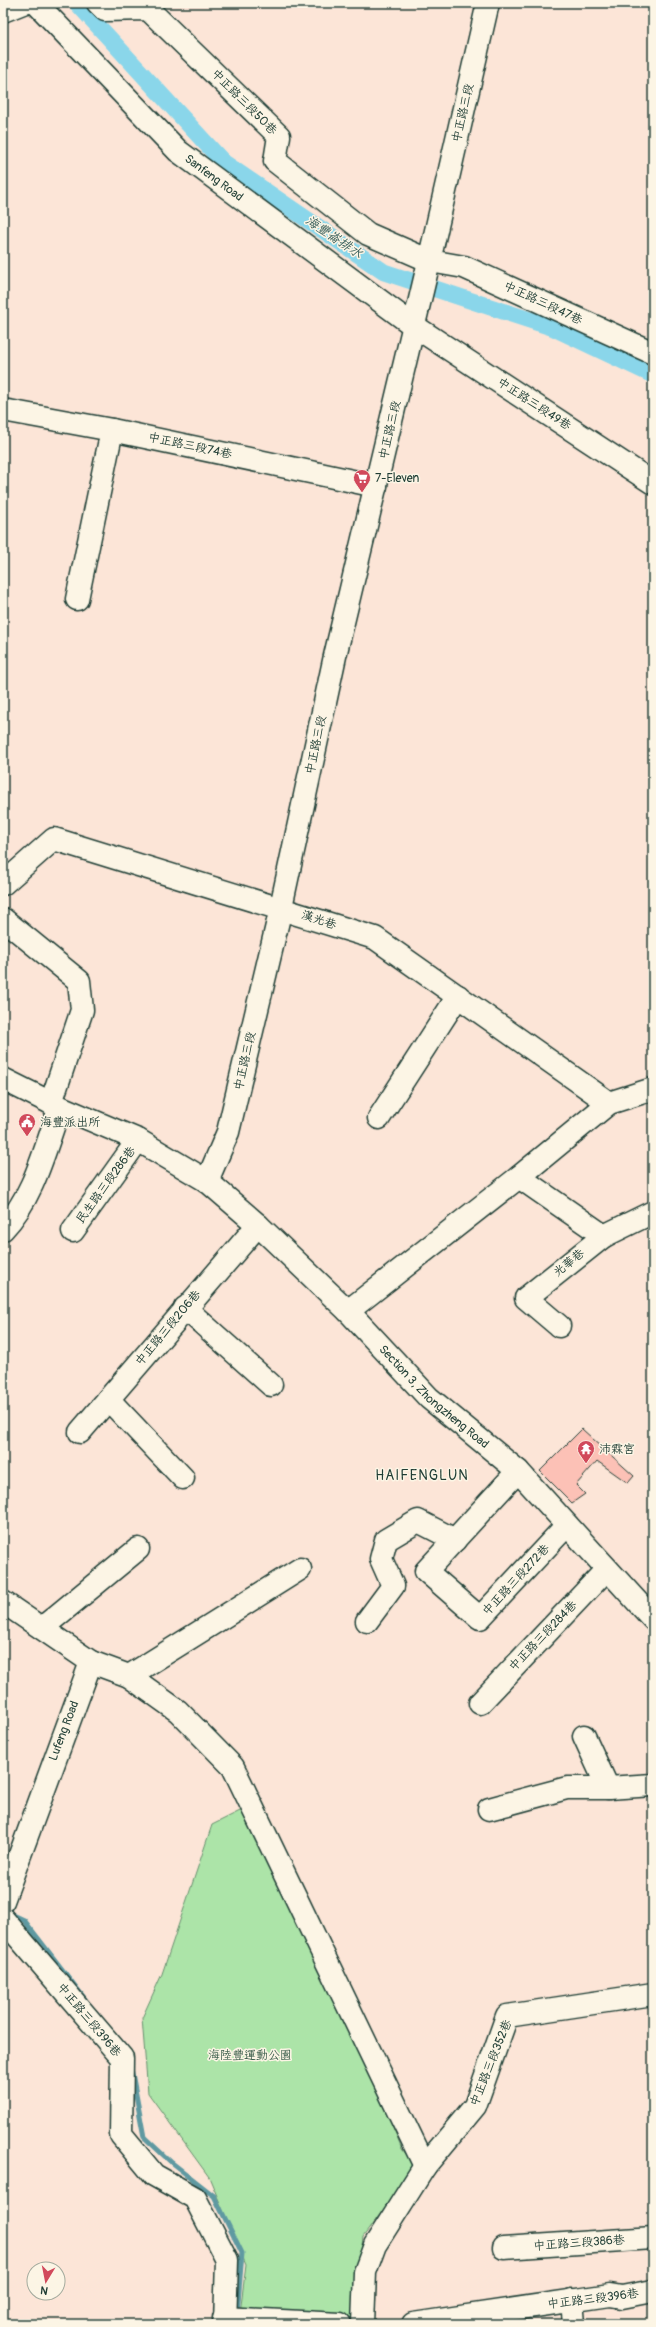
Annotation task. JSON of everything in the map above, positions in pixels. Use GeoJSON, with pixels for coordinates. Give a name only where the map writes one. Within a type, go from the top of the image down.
{"type":"FeatureCollection","features":[{"type":"Feature","properties":{"kind":"street"},"geometry":{"type":"LineString","coordinates":[[3,11],[24,3]]}},
{"type":"Feature","properties":{"kind":"street","name":"Sanfeng Road"},"geometry":{"type":"LineString","coordinates":[[36,3],[178,151],[416,317]]}},
{"type":"Feature","properties":{"kind":"street","name":"中正路三段50巷"},"geometry":{"type":"LineString","coordinates":[[98,3],[105,10],[148,9],[279,136],[275,161],[368,234],[428,266]]}},
{"type":"Feature","properties":{"kind":"street","name":"中正路三段"},"geometry":{"type":"LineString","coordinates":[[208,1181],[228,1132],[280,907],[335,656],[428,266],[488,3]]}},
{"type":"Feature","properties":{"kind":"street","name":"中正路三段47巷"},"geometry":{"type":"LineString","coordinates":[[428,266],[464,267],[653,353]]}},
{"type":"Feature","properties":{"kind":"street","name":"中正路三段49巷"},"geometry":{"type":"LineString","coordinates":[[416,317],[653,483]]}},
{"type":"Feature","properties":{"kind":"street","name":"中正路三段74巷"},"geometry":{"type":"LineString","coordinates":[[3,410],[112,430],[376,486]]}},
{"type":"Feature","properties":{"kind":"street"},"geometry":{"type":"LineString","coordinates":[[77,599],[112,430]]}},
{"type":"Feature","properties":{"kind":"street","name":"漢光巷"},"geometry":{"type":"LineString","coordinates":[[3,884],[54,839],[280,907],[374,938],[609,1103]]}},
{"type":"Feature","properties":{"kind":"street"},"geometry":{"type":"LineString","coordinates":[[3,919],[79,981],[82,1010],[56,1105],[28,1194],[12,1220],[3,1229]]}},
{"type":"Feature","properties":{"kind":"street"},"geometry":{"type":"LineString","coordinates":[[379,1118],[458,996]]}},
{"type":"Feature","properties":{"kind":"street","name":"Section 3, Zhongzheng Road"},"geometry":{"type":"LineString","coordinates":[[3,1079],[56,1105],[138,1140],[208,1181],[258,1225],[348,1311],[429,1398],[518,1470],[653,1619]]}},
{"type":"Feature","properties":{"kind":"street"},"geometry":{"type":"LineString","coordinates":[[348,1311],[519,1178],[609,1103],[653,1089]]}},
{"type":"Feature","properties":{"kind":"street","name":"民生路三段286巷"},"geometry":{"type":"LineString","coordinates":[[73,1231],[138,1140]]}},
{"type":"Feature","properties":{"kind":"street"},"geometry":{"type":"LineString","coordinates":[[519,1178],[604,1236]]}},
{"type":"Feature","properties":{"kind":"street","name":"光華巷"},"geometry":{"type":"LineString","coordinates":[[559,1326],[526,1298],[604,1236],[653,1212]]}},
{"type":"Feature","properties":{"kind":"street","name":"中正路三段206巷"},"geometry":{"type":"LineString","coordinates":[[80,1432],[184,1308],[258,1225]]}},
{"type":"Feature","properties":{"kind":"street"},"geometry":{"type":"LineString","coordinates":[[184,1308],[271,1385]]}},
{"type":"Feature","properties":{"kind":"street"},"geometry":{"type":"LineString","coordinates":[[108,1399],[183,1478]]}},
{"type":"Feature","properties":{"kind":"street"},"geometry":{"type":"LineString","coordinates":[[367,1621],[393,1586],[381,1559],[386,1540],[418,1521],[455,1540],[518,1470]]}},
{"type":"Feature","properties":{"kind":"street","name":"中正路三段272巷"},"geometry":{"type":"LineString","coordinates":[[455,1540],[426,1571],[480,1618],[567,1525]]}},
{"type":"Feature","properties":{"kind":"street"},"geometry":{"type":"LineString","coordinates":[[42,1628],[138,1549]]}},
{"type":"Feature","properties":{"kind":"street"},"geometry":{"type":"LineString","coordinates":[[129,1676],[300,1569]]}},
{"type":"Feature","properties":{"kind":"street","name":"中正路三段284巷"},"geometry":{"type":"LineString","coordinates":[[480,1703],[607,1570]]}},
{"type":"Feature","properties":{"kind":"street"},"geometry":{"type":"LineString","coordinates":[[3,1602],[91,1662],[129,1676],[178,1711],[233,1767],[425,2166],[375,2245],[365,2272],[363,2324]]}},
{"type":"Feature","properties":{"kind":"street","name":"Lufeng Road"},"geometry":{"type":"LineString","coordinates":[[3,1901],[9,1890],[48,1775],[91,1662]]}},
{"type":"Feature","properties":{"kind":"street"},"geometry":{"type":"LineString","coordinates":[[584,1736],[608,1788]]}},
{"type":"Feature","properties":{"kind":"street"},"geometry":{"type":"LineString","coordinates":[[489,1810],[567,1788],[608,1788],[653,1785]]}},
{"type":"Feature","properties":{"kind":"street","name":"中正路三段396巷"},"geometry":{"type":"LineString","coordinates":[[3,1919],[122,2058],[121,2134],[154,2175],[196,2198],[227,2260],[225,2321],[340,2324]]}},
{"type":"Feature","properties":{"kind":"street","name":"中正路三段352巷"},"geometry":{"type":"LineString","coordinates":[[425,2166],[475,2106],[507,2016],[653,1994]]}},
{"type":"Feature","properties":{"kind":"street","name":"中正路三段386巷"},"geometry":{"type":"LineString","coordinates":[[504,2248],[653,2238]]}},
{"type":"Feature","properties":{"kind":"street","name":"中正路三段396巷"},"geometry":{"type":"LineString","coordinates":[[413,2324],[503,2317],[572,2300],[610,2295],[622,2297],[653,2291]]}},
{"type":"Feature","properties":{"kind":"street"},"geometry":{"type":"LineString","coordinates":[[572,2300],[574,2324]]}},
{"type":"Feature","properties":{"kind":"green space","name":"海陸豐運動公園"},"geometry":{"type":"Polygon","coordinates":[[[252,1805],[322,1952],[402,2149],[416,2166],[363,2237],[354,2319],[240,2313],[246,2265],[209,2177],[148,2093],[142,2018],[162,1974],[212,1825],[252,1805]]]}},
{"type":"Feature","properties":{"kind":"building","name":"沛霖宮"},"geometry":{"type":"Polygon","coordinates":[[[582,1429],[634,1476],[628,1483],[597,1461],[576,1485],[585,1494],[572,1503],[540,1471],[582,1429]]]}},
{"type":"Feature","properties":{"kind":"waterway","name":"海豐崙排水"},"geometry":{"type":"LineString","coordinates":[[77,3],[223,162],[384,272],[554,328],[653,375]]}},
{"type":"Feature","properties":{"kind":"waterway"},"geometry":{"type":"LineString","coordinates":[[9,1913],[24,1920],[85,1999]]}},
{"type":"Feature","properties":{"kind":"waterway"},"geometry":{"type":"LineString","coordinates":[[131,2068],[144,2137],[172,2163],[214,2196],[242,2253],[237,2314]]}},
{"type":"Feature","properties":{"kind":"place","name":"7-Eleven"},"geometry":{"type":"Point","coordinates":[362,493]}},
{"type":"Feature","properties":{"kind":"place","name":"海豐派出所"},"geometry":{"type":"Point","coordinates":[27,1137]}},
{"type":"Feature","properties":{"kind":"place","name":"沛霖宮"},"geometry":{"type":"Point","coordinates":[586,1464]}},
{"type":"Feature","properties":{"kind":"district","name":"HAIFENGLUN"},"geometry":{"type":"Point","coordinates":[422,1475]}}]}
